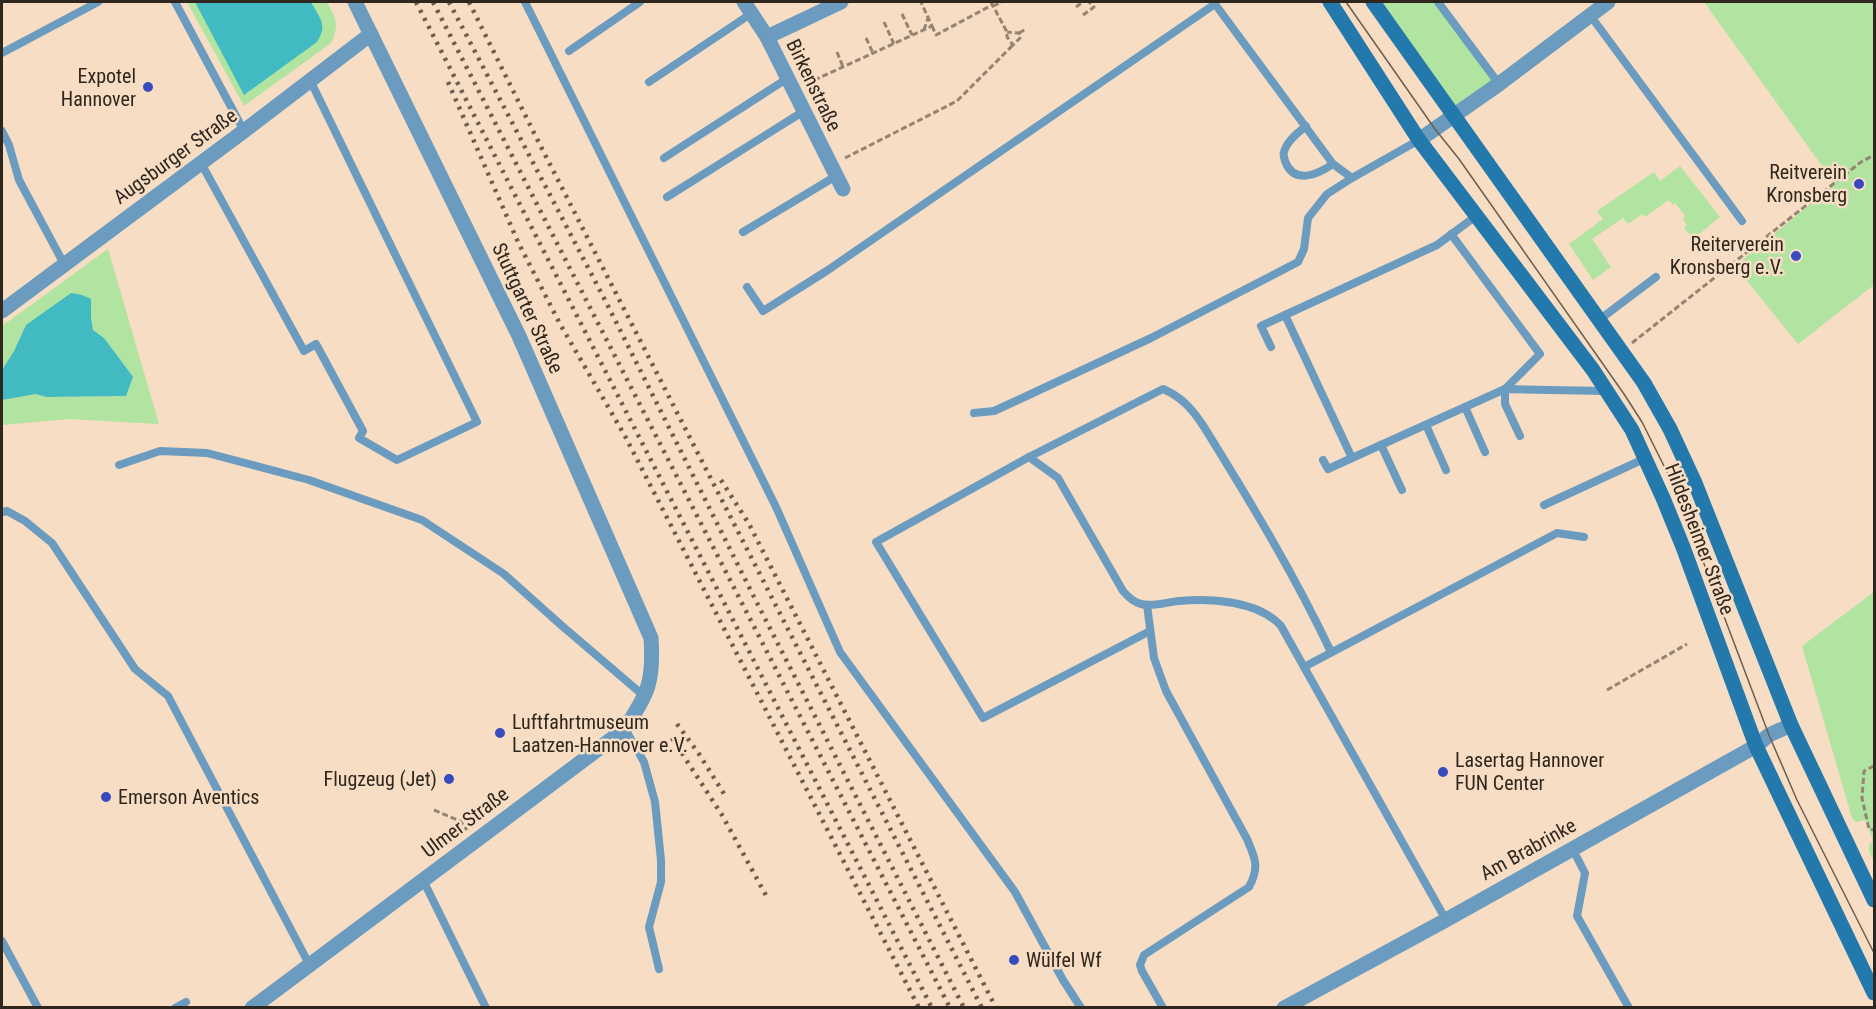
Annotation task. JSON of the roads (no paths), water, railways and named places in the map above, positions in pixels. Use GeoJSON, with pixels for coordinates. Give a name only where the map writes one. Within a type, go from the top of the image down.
{"type":"FeatureCollection","features":[{"type":"Feature","properties":{"kind":"main road","name":"Hildesheimer Straße"},"geometry":{"type":"LineString","coordinates":[[1330,2],[1419,140],[1607,391],[1632,430],[1683,547],[1756,746],[1875,993]]}},
{"type":"Feature","properties":{"kind":"main road","name":"Hildesheimer Straße"},"geometry":{"type":"LineString","coordinates":[[1373,2],[1644,383],[1670,429],[1695,483],[1791,725],[1875,900]]}},
{"type":"Feature","properties":{"kind":"street","name":"Stuttgarter Straße"},"geometry":{"type":"LineString","coordinates":[[355,2],[519,336],[651,638]]}},
{"type":"Feature","properties":{"kind":"street"},"geometry":{"type":"LineString","coordinates":[[768,37],[841,2]]}},
{"type":"Feature","properties":{"kind":"street"},"geometry":{"type":"LineString","coordinates":[[1419,140],[1499,84],[1608,2]]}},
{"type":"Feature","properties":{"kind":"street","name":"Birkenstraße"},"geometry":{"type":"LineString","coordinates":[[748,7],[768,37],[836,177]]}},
{"type":"Feature","properties":{"kind":"street","name":"Augsburger Straße"},"geometry":{"type":"LineString","coordinates":[[2,311],[371,34]]}},
{"type":"Feature","properties":{"kind":"street","name":"Ulmer Straße"},"geometry":{"type":"LineString","coordinates":[[252,1008],[625,729],[645,697],[653,666],[651,638]]}},
{"type":"Feature","properties":{"kind":"street","name":"Am Brabrinke"},"geometry":{"type":"LineString","coordinates":[[1284,1008],[1446,920],[1756,746],[1769,735],[1791,725]]}},
{"type":"Feature","properties":{"kind":"lane"},"geometry":{"type":"LineString","coordinates":[[2,53],[98,2]]}},
{"type":"Feature","properties":{"kind":"lane"},"geometry":{"type":"LineString","coordinates":[[175,2],[244,131]]}},
{"type":"Feature","properties":{"kind":"lane"},"geometry":{"type":"LineString","coordinates":[[525,2],[776,507],[840,652],[1015,892],[1081,1008]]}},
{"type":"Feature","properties":{"kind":"lane"},"geometry":{"type":"LineString","coordinates":[[569,51],[640,2]]}},
{"type":"Feature","properties":{"kind":"lane"},"geometry":{"type":"LineString","coordinates":[[1438,2],[1499,84]]}},
{"type":"Feature","properties":{"kind":"lane"},"geometry":{"type":"LineString","coordinates":[[747,287],[763,311],[828,270],[1215,4],[1333,164],[1352,178]]}},
{"type":"Feature","properties":{"kind":"lane"},"geometry":{"type":"LineString","coordinates":[[649,82],[748,7]]}},
{"type":"Feature","properties":{"kind":"lane"},"geometry":{"type":"LineString","coordinates":[[1590,15],[1742,221]]}},
{"type":"Feature","properties":{"kind":"lane"},"geometry":{"type":"LineString","coordinates":[[201,163],[304,351],[316,344],[363,431],[359,438],[397,460],[477,422],[310,80]]}},
{"type":"Feature","properties":{"kind":"lane"},"geometry":{"type":"LineString","coordinates":[[664,158],[791,84]]}},
{"type":"Feature","properties":{"kind":"lane"},"geometry":{"type":"LineString","coordinates":[[667,197],[804,111]]}},
{"type":"Feature","properties":{"kind":"lane"},"geometry":{"type":"LineString","coordinates":[[1306,126],[1290,140],[1284,149],[1288,167],[1295,174],[1304,176],[1315,175],[1333,164]]}},
{"type":"Feature","properties":{"kind":"lane"},"geometry":{"type":"LineString","coordinates":[[2,131],[9,145],[19,180],[64,264]]}},
{"type":"Feature","properties":{"kind":"lane"},"geometry":{"type":"LineString","coordinates":[[974,412],[994,411],[1151,338],[1298,261],[1304,249],[1308,218],[1327,194],[1419,140]]}},
{"type":"Feature","properties":{"kind":"lane"},"geometry":{"type":"LineString","coordinates":[[743,232],[836,177]]}},
{"type":"Feature","properties":{"kind":"lane"},"geometry":{"type":"LineString","coordinates":[[1271,347],[1261,327],[1437,245],[1476,216]]}},
{"type":"Feature","properties":{"kind":"lane"},"geometry":{"type":"LineString","coordinates":[[1323,460],[1328,469],[1505,389],[1540,354],[1451,234]]}},
{"type":"Feature","properties":{"kind":"lane"},"geometry":{"type":"LineString","coordinates":[[1599,320],[1656,277]]}},
{"type":"Feature","properties":{"kind":"lane"},"geometry":{"type":"LineString","coordinates":[[1285,315],[1352,458]]}},
{"type":"Feature","properties":{"kind":"lane"},"geometry":{"type":"LineString","coordinates":[[1150,631],[983,718],[876,542],[1029,457],[1163,389],[1176,395],[1194,411],[1270,534],[1306,599],[1331,652]]}},
{"type":"Feature","properties":{"kind":"lane"},"geometry":{"type":"LineString","coordinates":[[1505,389],[1607,391]]}},
{"type":"Feature","properties":{"kind":"lane"},"geometry":{"type":"LineString","coordinates":[[1505,389],[1505,404],[1520,435]]}},
{"type":"Feature","properties":{"kind":"lane"},"geometry":{"type":"LineString","coordinates":[[1465,407],[1485,452]]}},
{"type":"Feature","properties":{"kind":"lane"},"geometry":{"type":"LineString","coordinates":[[1426,425],[1446,470]]}},
{"type":"Feature","properties":{"kind":"lane"},"geometry":{"type":"LineString","coordinates":[[1381,445],[1402,490]]}},
{"type":"Feature","properties":{"kind":"lane"},"geometry":{"type":"LineString","coordinates":[[120,465],[134,458],[160,451],[207,453],[309,480],[422,520],[504,573],[645,697]]}},
{"type":"Feature","properties":{"kind":"lane"},"geometry":{"type":"LineString","coordinates":[[1029,457],[1058,478],[1123,591],[1138,604],[1147,606],[1182,601],[1209,601],[1236,604],[1273,617],[1281,626],[1446,920]]}},
{"type":"Feature","properties":{"kind":"lane"},"geometry":{"type":"LineString","coordinates":[[1544,505],[1646,458]]}},
{"type":"Feature","properties":{"kind":"lane"},"geometry":{"type":"LineString","coordinates":[[2,512],[7,511],[25,521],[52,543],[135,669],[168,696],[309,964]]}},
{"type":"Feature","properties":{"kind":"lane"},"geometry":{"type":"LineString","coordinates":[[1304,667],[1557,533],[1584,537]]}},
{"type":"Feature","properties":{"kind":"lane"},"geometry":{"type":"LineString","coordinates":[[1147,606],[1154,658],[1166,691],[1247,838],[1255,859],[1256,869],[1249,887],[1144,955],[1140,965],[1142,971],[1163,1008]]}},
{"type":"Feature","properties":{"kind":"lane"},"geometry":{"type":"LineString","coordinates":[[625,729],[644,762],[654,802],[661,860],[661,882],[649,927],[659,969]]}},
{"type":"Feature","properties":{"kind":"lane"},"geometry":{"type":"LineString","coordinates":[[1572,848],[1585,873],[1577,916],[1629,1008]]}},
{"type":"Feature","properties":{"kind":"lane"},"geometry":{"type":"LineString","coordinates":[[423,880],[486,1008]]}},
{"type":"Feature","properties":{"kind":"lane"},"geometry":{"type":"LineString","coordinates":[[2,941],[38,1008]]}},
{"type":"Feature","properties":{"kind":"lane"},"geometry":{"type":"LineString","coordinates":[[175,1008],[186,1002]]}},
{"type":"Feature","properties":{"kind":"water"},"geometry":{"type":"Polygon","coordinates":[[[195,2],[311,2],[322,22],[322,31],[317,42],[244,95],[195,2]]]}},
{"type":"Feature","properties":{"kind":"water"},"geometry":{"type":"Polygon","coordinates":[[[71,293],[91,299],[93,330],[104,338],[133,377],[126,396],[46,397],[36,394],[2,400],[2,370],[26,325],[71,293]]]}},
{"type":"Feature","properties":{"kind":"tram line"},"geometry":{"type":"LineString","coordinates":[[1346,2],[1435,129],[1459,159],[1642,422],[1676,490],[1769,735],[1797,800],[1874,953]]}},
{"type":"Feature","properties":{"kind":"railway"},"geometry":{"type":"LineString","coordinates":[[416,2],[932,1008]]}},
{"type":"Feature","properties":{"kind":"railway"},"geometry":{"type":"LineString","coordinates":[[433,2],[950,1008]]}},
{"type":"Feature","properties":{"kind":"railway"},"geometry":{"type":"LineString","coordinates":[[449,2],[607,304],[964,1008]]}},
{"type":"Feature","properties":{"kind":"railway"},"geometry":{"type":"LineString","coordinates":[[469,2],[982,1008]]}},
{"type":"Feature","properties":{"kind":"railway"},"geometry":{"type":"LineString","coordinates":[[448,82],[518,242],[560,324],[625,436],[919,1008]]}},
{"type":"Feature","properties":{"kind":"railway"},"geometry":{"type":"LineString","coordinates":[[721,480],[749,524],[996,1008]]}},
{"type":"Feature","properties":{"kind":"railway"},"geometry":{"type":"LineString","coordinates":[[677,724],[726,797]]}},
{"type":"Feature","properties":{"kind":"railway"},"geometry":{"type":"LineString","coordinates":[[672,738],[722,815],[768,899]]}},
{"type":"Feature","properties":{"kind":"place","name":"Expotel Hannover"},"geometry":{"type":"Point","coordinates":[148,87]}},
{"type":"Feature","properties":{"kind":"place","name":"Reitverein Kronsberg"},"geometry":{"type":"Point","coordinates":[1859,184]}},
{"type":"Feature","properties":{"kind":"place","name":"Reiterverein Kronsberg e.V."},"geometry":{"type":"Point","coordinates":[1796,256]}},
{"type":"Feature","properties":{"kind":"place","name":"Luftfahrtmuseum Laatzen-Hannover e.V."},"geometry":{"type":"Point","coordinates":[500,733]}},
{"type":"Feature","properties":{"kind":"place","name":"Lasertag Hannover FUN Center"},"geometry":{"type":"Point","coordinates":[1443,772]}},
{"type":"Feature","properties":{"kind":"place","name":"Flugzeug (Jet)"},"geometry":{"type":"Point","coordinates":[449,779]}},
{"type":"Feature","properties":{"kind":"place","name":"Emerson Aventics"},"geometry":{"type":"Point","coordinates":[106,797]}},
{"type":"Feature","properties":{"kind":"place","name":"Wülfel Wf"},"geometry":{"type":"Point","coordinates":[1014,960]}}]}
